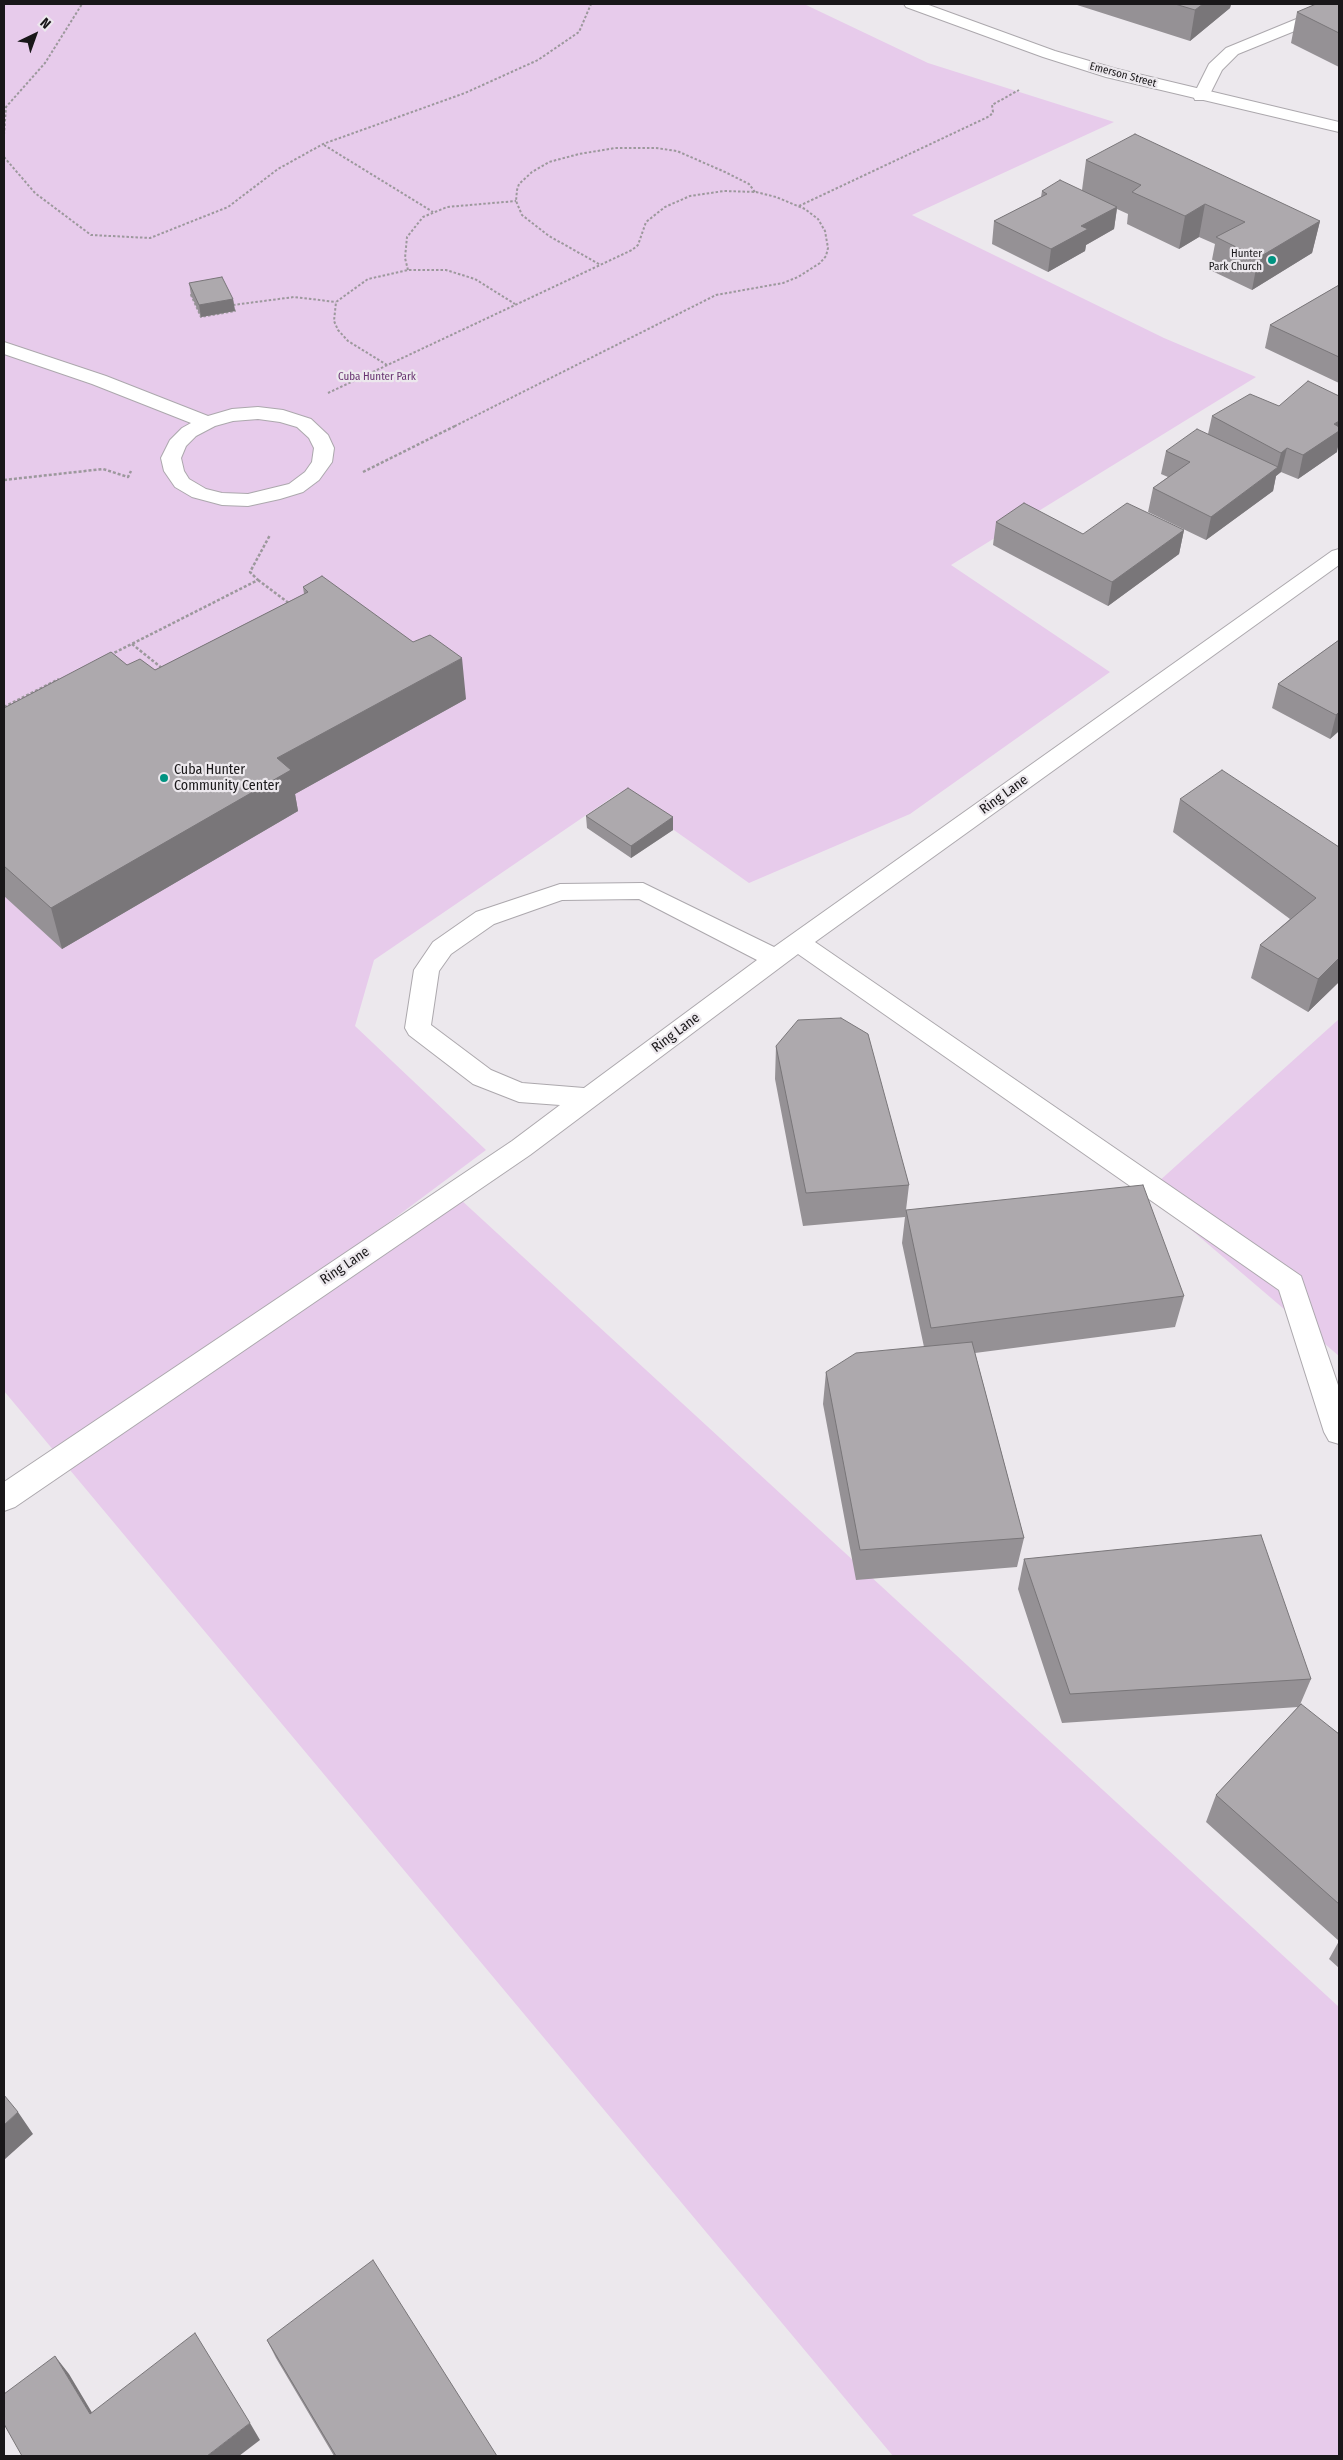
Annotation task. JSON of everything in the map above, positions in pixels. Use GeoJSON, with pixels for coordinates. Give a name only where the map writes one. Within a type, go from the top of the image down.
{"type":"FeatureCollection","features":[{"type":"Feature","properties":{"kind":"street","name":"Emerson Street"},"geometry":{"type":"LineString","coordinates":[[914,4],[1049,54],[1201,96],[1339,127]]}},
{"type":"Feature","properties":{"kind":"street"},"geometry":{"type":"LineString","coordinates":[[1201,96],[1215,68],[1232,51],[1339,7]]}},
{"type":"Feature","properties":{"kind":"street"},"geometry":{"type":"LineString","coordinates":[[4,348],[100,380],[169,409],[208,422],[232,415],[258,413],[283,416],[304,423],[318,435],[324,448],[322,462],[312,476],[296,488],[273,496],[248,500],[222,499],[199,493],[182,483],[174,471],[171,458],[177,444],[189,432],[208,422]]}},
{"type":"Feature","properties":{"kind":"street","name":"Ring Lane"},"geometry":{"type":"LineString","coordinates":[[4,1498],[521,1148],[591,1098],[798,942],[1339,555]]}},
{"type":"Feature","properties":{"kind":"street"},"geometry":{"type":"LineString","coordinates":[[591,1098],[520,1092],[482,1077],[418,1028],[427,970],[442,948],[485,918],[560,892],[642,891],[776,959]]}},
{"type":"Feature","properties":{"kind":"street"},"geometry":{"type":"LineString","coordinates":[[798,942],[1291,1284],[1339,1432]]}},
{"type":"Feature","properties":{"kind":"path"},"geometry":{"type":"LineString","coordinates":[[4,136],[6,106],[45,63],[82,4]]}},
{"type":"Feature","properties":{"kind":"path"},"geometry":{"type":"LineString","coordinates":[[4,157],[35,193],[91,235],[150,238],[228,207],[278,168],[323,144],[465,93],[538,60],[579,32],[592,6],[591,4]]}},
{"type":"Feature","properties":{"kind":"path"},"geometry":{"type":"LineString","coordinates":[[800,206],[990,116],[993,112],[992,105],[1018,90]]}},
{"type":"Feature","properties":{"kind":"path"},"geometry":{"type":"LineString","coordinates":[[323,144],[434,212]]}},
{"type":"Feature","properties":{"kind":"path"},"geometry":{"type":"LineString","coordinates":[[599,264],[533,226],[522,215],[516,201],[519,184],[544,164],[579,154],[629,147],[677,151],[749,184],[756,192]]}},
{"type":"Feature","properties":{"kind":"path"},"geometry":{"type":"LineString","coordinates":[[323,395],[636,248],[646,222],[665,207],[677,201],[706,192],[756,192],[776,196],[800,206],[818,219],[827,239],[826,256],[810,270],[783,283],[716,295],[403,450],[361,474]]}},
{"type":"Feature","properties":{"kind":"path"},"geometry":{"type":"LineString","coordinates":[[408,270],[405,258],[406,245],[410,231],[423,217],[434,212],[462,205],[516,201]]}},
{"type":"Feature","properties":{"kind":"path"},"geometry":{"type":"LineString","coordinates":[[233,305],[285,297],[336,302],[368,279],[408,270],[434,269],[459,273],[484,283],[516,304]]}},
{"type":"Feature","properties":{"kind":"path"},"geometry":{"type":"LineString","coordinates":[[224,289],[233,305],[235,310],[201,317],[191,295],[224,289]]}},
{"type":"Feature","properties":{"kind":"path"},"geometry":{"type":"LineString","coordinates":[[336,302],[334,321],[342,336],[388,365]]}},
{"type":"Feature","properties":{"kind":"path"},"geometry":{"type":"LineString","coordinates":[[4,480],[103,469],[128,477]]}},
{"type":"Feature","properties":{"kind":"path"},"geometry":{"type":"LineString","coordinates":[[271,532],[250,572],[295,607]]}},
{"type":"Feature","properties":{"kind":"path"},"geometry":{"type":"LineString","coordinates":[[106,656],[258,580]]}},
{"type":"Feature","properties":{"kind":"path"},"geometry":{"type":"LineString","coordinates":[[132,644],[171,675]]}},
{"type":"Feature","properties":{"kind":"path"},"geometry":{"type":"LineString","coordinates":[[4,707],[64,677]]}},
{"type":"Feature","properties":{"kind":"path"},"geometry":{"type":"LineString","coordinates":[[47,685],[54,691]]}},
{"type":"Feature","properties":{"kind":"green space","name":"Cuba Hunter Park"},"geometry":{"type":"Polygon","coordinates":[[[4,4],[804,4],[928,63],[1114,122],[912,215],[1164,338],[1256,377],[951,565],[1110,672],[910,814],[749,883],[620,792],[374,960],[355,1026],[486,1150],[77,1455],[460,1199],[1339,2007],[1339,2456],[893,2456],[4,1391],[4,4]]]}},
{"type":"Feature","properties":{"kind":"green space"},"geometry":{"type":"Polygon","coordinates":[[[1339,1019],[1339,1356],[1147,1192],[1339,1019]]]}},
{"type":"Feature","properties":{"kind":"building"},"geometry":{"type":"Polygon","coordinates":[[[1175,4],[1203,4],[1195,10],[1175,4]]]}},
{"type":"Feature","properties":{"kind":"building"},"geometry":{"type":"Polygon","coordinates":[[[1316,4],[1339,4],[1339,33],[1297,12],[1316,4]]]}},
{"type":"Feature","properties":{"kind":"building"},"geometry":{"type":"Polygon","coordinates":[[[1135,134],[1320,221],[1258,258],[1216,237],[1245,222],[1205,204],[1185,216],[1132,192],[1141,185],[1086,160],[1135,134]]]}},
{"type":"Feature","properties":{"kind":"building"},"geometry":{"type":"Polygon","coordinates":[[[1060,180],[1117,207],[1081,226],[1088,229],[1051,249],[994,221],[1047,194],[1042,191],[1060,180]]]}},
{"type":"Feature","properties":{"kind":"building"},"geometry":{"type":"Polygon","coordinates":[[[222,277],[233,299],[199,305],[189,283],[222,277]]]}},
{"type":"Feature","properties":{"kind":"building"},"geometry":{"type":"Polygon","coordinates":[[[1339,285],[1339,357],[1270,325],[1339,285]]]}},
{"type":"Feature","properties":{"kind":"building"},"geometry":{"type":"Polygon","coordinates":[[[1308,381],[1339,396],[1339,421],[1334,424],[1339,427],[1339,431],[1303,455],[1287,448],[1281,453],[1212,416],[1250,394],[1279,406],[1308,381]]]}},
{"type":"Feature","properties":{"kind":"building"},"geometry":{"type":"Polygon","coordinates":[[[1197,429],[1278,467],[1211,517],[1153,488],[1190,462],[1166,451],[1197,429]]]}},
{"type":"Feature","properties":{"kind":"building"},"geometry":{"type":"Polygon","coordinates":[[[1024,503],[1083,534],[1127,503],[1184,530],[1112,582],[996,522],[1024,503]]]}},
{"type":"Feature","properties":{"kind":"building","name":"Cuba Hunter Community Center"},"geometry":{"type":"Polygon","coordinates":[[[322,576],[413,642],[430,635],[462,658],[277,758],[291,770],[51,908],[4,866],[4,708],[111,652],[127,665],[140,659],[155,670],[308,592],[303,587],[322,576]]]}},
{"type":"Feature","properties":{"kind":"building"},"geometry":{"type":"Polygon","coordinates":[[[1339,640],[1339,712],[1336,715],[1278,684],[1339,640]]]}},
{"type":"Feature","properties":{"kind":"building"},"geometry":{"type":"Polygon","coordinates":[[[1222,770],[1339,847],[1339,958],[1318,979],[1260,945],[1316,898],[1180,799],[1222,770]]]}},
{"type":"Feature","properties":{"kind":"building"},"geometry":{"type":"Polygon","coordinates":[[[628,788],[673,817],[631,846],[586,816],[628,788]]]}},
{"type":"Feature","properties":{"kind":"building"},"geometry":{"type":"Polygon","coordinates":[[[841,1018],[868,1034],[909,1185],[806,1193],[776,1046],[798,1020],[841,1018]]]}},
{"type":"Feature","properties":{"kind":"building"},"geometry":{"type":"Polygon","coordinates":[[[1143,1185],[1184,1296],[931,1328],[906,1210],[1143,1185]]]}},
{"type":"Feature","properties":{"kind":"building"},"geometry":{"type":"Polygon","coordinates":[[[972,1342],[1024,1538],[860,1550],[826,1372],[856,1353],[972,1342]]]}},
{"type":"Feature","properties":{"kind":"building"},"geometry":{"type":"Polygon","coordinates":[[[1261,1535],[1311,1679],[1070,1694],[1024,1559],[1261,1535]]]}},
{"type":"Feature","properties":{"kind":"building"},"geometry":{"type":"Polygon","coordinates":[[[1301,1704],[1339,1734],[1339,1904],[1216,1795],[1301,1704]]]}},
{"type":"Feature","properties":{"kind":"building"},"geometry":{"type":"Polygon","coordinates":[[[4,2095],[18,2112],[4,2125],[4,2095]]]}},
{"type":"Feature","properties":{"kind":"building"},"geometry":{"type":"Polygon","coordinates":[[[373,2260],[497,2456],[336,2456],[267,2340],[373,2260]]]}},
{"type":"Feature","properties":{"kind":"building"},"geometry":{"type":"Polygon","coordinates":[[[195,2333],[250,2423],[207,2456],[22,2456],[4,2424],[4,2394],[55,2356],[90,2414],[195,2333]]]}},
{"type":"Feature","properties":{"kind":"place","name":"Hunter Park Church"},"geometry":{"type":"Point","coordinates":[1272,260]}},
{"type":"Feature","properties":{"kind":"place","name":"Cuba Hunter Community Center"},"geometry":{"type":"Point","coordinates":[164,778]}}]}
